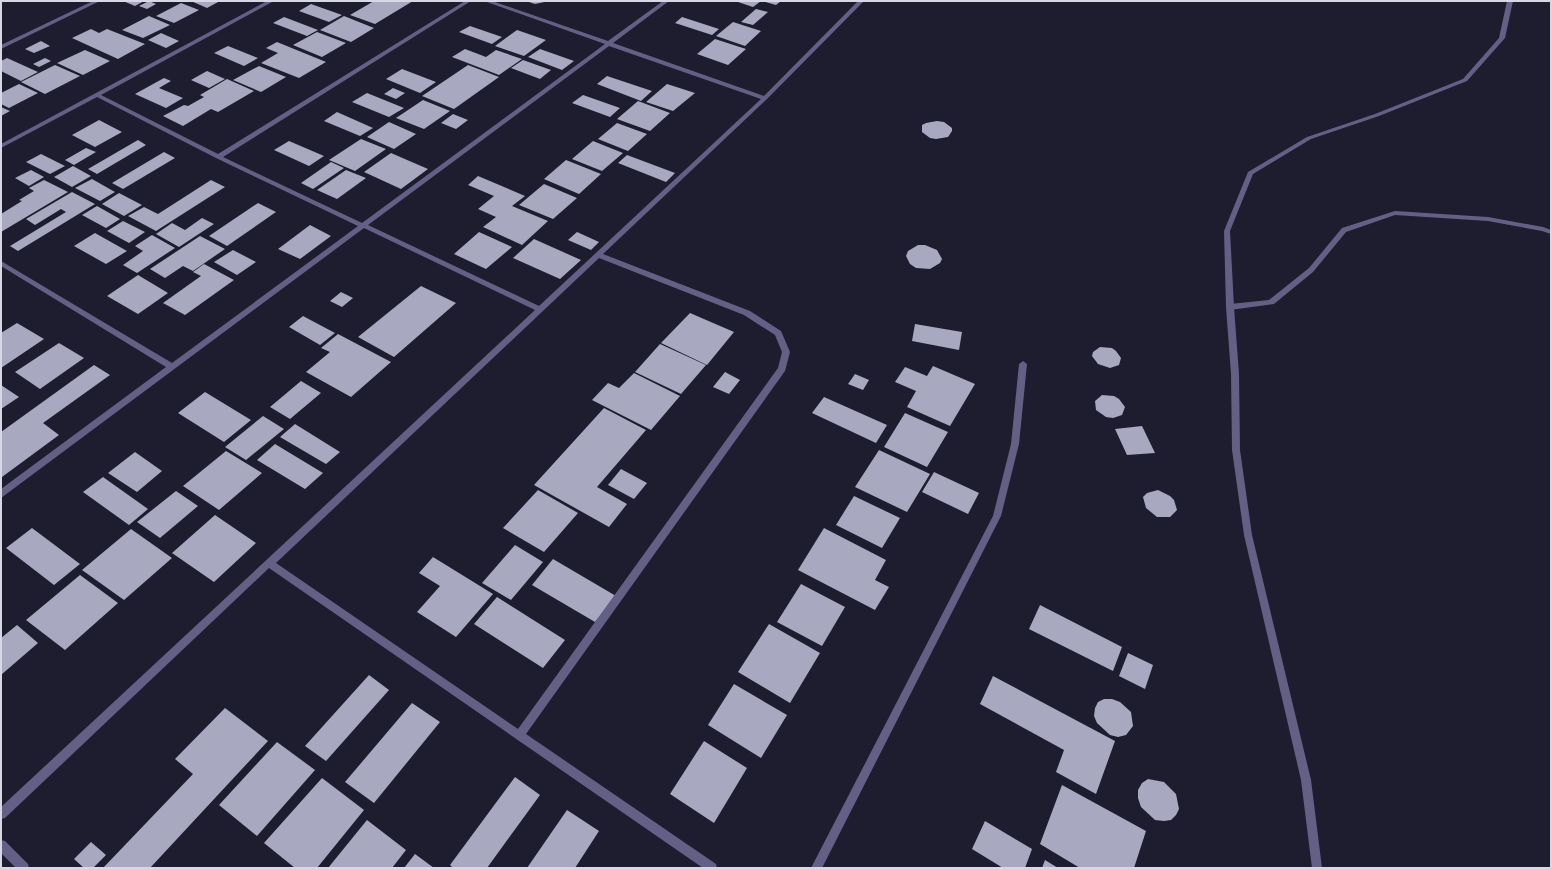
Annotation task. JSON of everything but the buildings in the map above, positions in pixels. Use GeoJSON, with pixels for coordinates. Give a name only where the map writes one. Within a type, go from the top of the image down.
{"type":"FeatureCollection","features":[{"type":"Feature","properties":{"kind":"street"},"geometry":{"type":"LineString","coordinates":[[1,47],[97,1]]}},
{"type":"Feature","properties":{"kind":"street"},"geometry":{"type":"LineString","coordinates":[[1,146],[271,1]]}},
{"type":"Feature","properties":{"kind":"street"},"geometry":{"type":"LineString","coordinates":[[218,156],[468,1]]}},
{"type":"Feature","properties":{"kind":"street"},"geometry":{"type":"LineString","coordinates":[[486,1],[765,98]]}},
{"type":"Feature","properties":{"kind":"street"},"geometry":{"type":"LineString","coordinates":[[1,494],[666,1]]}},
{"type":"Feature","properties":{"kind":"street"},"geometry":{"type":"LineString","coordinates":[[1,814],[765,98],[862,1]]}},
{"type":"Feature","properties":{"kind":"street"},"geometry":{"type":"LineString","coordinates":[[1317,868],[1306,780],[1248,535],[1236,450],[1235,374],[1230,307],[1227,231],[1250,173],[1309,138],[1377,116],[1465,80],[1502,38],[1510,1]]}},
{"type":"Feature","properties":{"kind":"street"},"geometry":{"type":"LineString","coordinates":[[97,95],[218,156],[540,309]]}},
{"type":"Feature","properties":{"kind":"street"},"geometry":{"type":"LineString","coordinates":[[1230,307],[1271,302],[1311,270],[1344,230],[1395,213],[1488,219],[1543,228],[1551,232]]}},
{"type":"Feature","properties":{"kind":"street"},"geometry":{"type":"LineString","coordinates":[[519,736],[782,369],[786,352],[778,333],[747,313],[598,255]]}},
{"type":"Feature","properties":{"kind":"street"},"geometry":{"type":"LineString","coordinates":[[1,262],[172,366]]}},
{"type":"Feature","properties":{"kind":"street"},"geometry":{"type":"LineString","coordinates":[[816,868],[997,516],[1015,444],[1023,364]]}},
{"type":"Feature","properties":{"kind":"street"},"geometry":{"type":"LineString","coordinates":[[269,563],[712,868]]}},
{"type":"Feature","properties":{"kind":"street"},"geometry":{"type":"LineString","coordinates":[[1,845],[24,868]]}}]}
